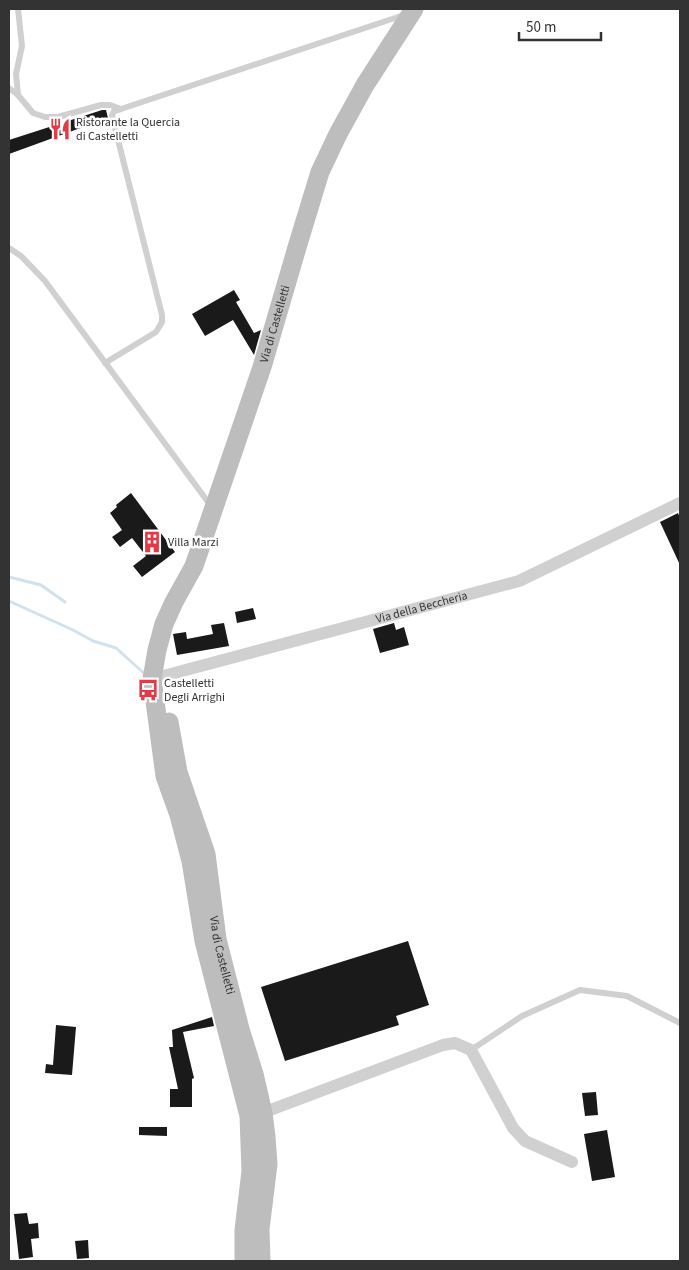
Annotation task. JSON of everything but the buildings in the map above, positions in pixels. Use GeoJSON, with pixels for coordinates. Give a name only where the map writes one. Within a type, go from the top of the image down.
{"type":"FeatureCollection","features":[{"type":"Feature","properties":{"kind":"main road","name":"Via di Castelletti"},"geometry":{"type":"LineString","coordinates":[[260,1261],[260,1229],[268,1164],[266,1136],[256,1115],[204,942],[191,861],[179,815],[164,776],[156,678],[157,650],[168,617],[194,566],[214,510],[262,367],[320,172],[365,85],[412,11]]}},
{"type":"Feature","properties":{"kind":"main road","name":"Via di Castelletti"},"geometry":{"type":"LineString","coordinates":[[244,1261],[244,1230],[256,1115]]}},
{"type":"Feature","properties":{"kind":"street","name":"Via della Beccheria"},"geometry":{"type":"LineString","coordinates":[[156,678],[519,581],[680,503]]}},
{"type":"Feature","properties":{"kind":"street"},"geometry":{"type":"LineString","coordinates":[[256,1115],[443,1045],[455,1043],[471,1050],[513,1128],[525,1141],[572,1162]]}},
{"type":"Feature","properties":{"kind":"lane"},"geometry":{"type":"LineString","coordinates":[[18,9],[22,46],[16,74],[18,95]]}},
{"type":"Feature","properties":{"kind":"lane"},"geometry":{"type":"LineString","coordinates":[[105,363],[156,332],[162,322],[162,315],[113,120],[112,115],[114,111],[412,11]]}},
{"type":"Feature","properties":{"kind":"lane"},"geometry":{"type":"LineString","coordinates":[[9,88],[18,95],[32,113],[45,117],[58,117],[100,105],[110,105],[121,109]]}},
{"type":"Feature","properties":{"kind":"lane"},"geometry":{"type":"LineString","coordinates":[[9,248],[21,256],[45,281],[214,510]]}},
{"type":"Feature","properties":{"kind":"lane"},"geometry":{"type":"LineString","coordinates":[[471,1050],[522,1016],[580,990],[627,996],[680,1023]]}},
{"type":"Feature","properties":{"kind":"waterway"},"geometry":{"type":"LineString","coordinates":[[9,577],[41,585],[65,602]]}},
{"type":"Feature","properties":{"kind":"waterway"},"geometry":{"type":"LineString","coordinates":[[9,601],[93,641],[116,648],[147,676]]}},
{"type":"Feature","properties":{"kind":"place","name":"Ristorante la Quercia di Castelletti"},"geometry":{"type":"Point","coordinates":[60,129]}},
{"type":"Feature","properties":{"kind":"place","name":"Villa Marzi"},"geometry":{"type":"Point","coordinates":[152,542]}},
{"type":"Feature","properties":{"kind":"place","name":"Castelletti Degli Arrighi"},"geometry":{"type":"Point","coordinates":[148,690]}}]}
